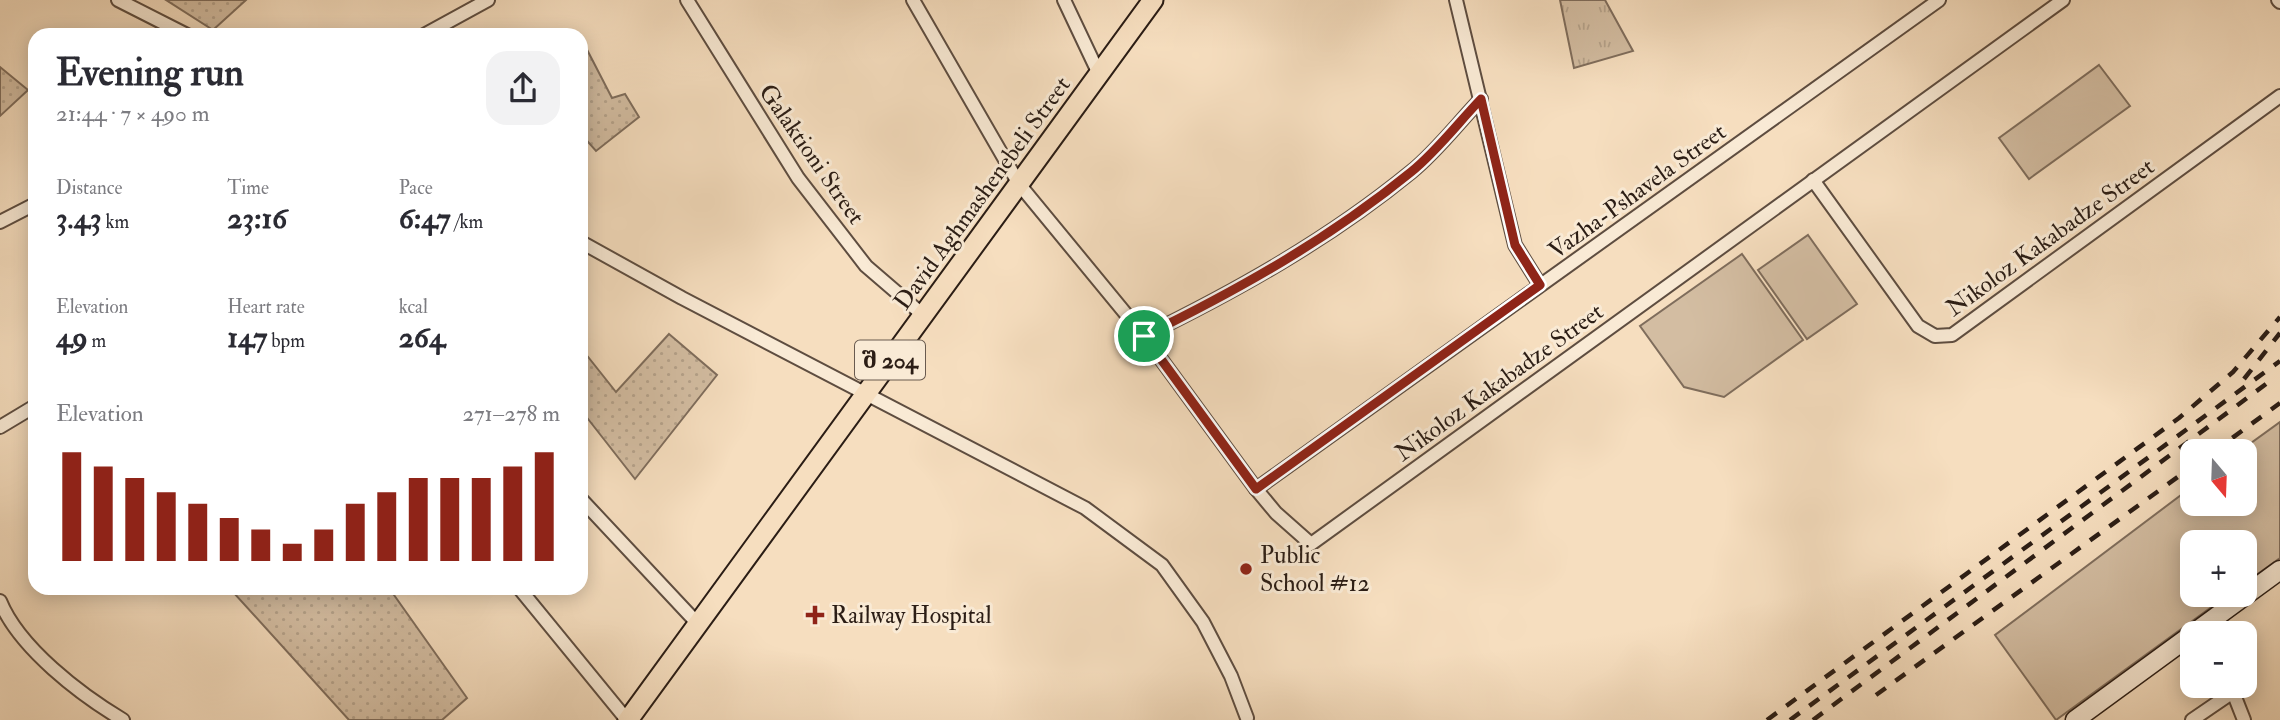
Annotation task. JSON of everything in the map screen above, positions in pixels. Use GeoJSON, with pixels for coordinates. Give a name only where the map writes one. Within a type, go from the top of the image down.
{"type":"FeatureCollection","features":[{"type":"Feature","properties":{"kind":"main road","name":"David Aghmashenebeli Street"},"geometry":{"type":"LineString","coordinates":[[628,720],[1153,0]]}},
{"type":"Feature","properties":{"kind":"main road"},"geometry":{"type":"LineString","coordinates":[[2075,720],[2280,570]]}},
{"type":"Feature","properties":{"kind":"street"},"geometry":{"type":"LineString","coordinates":[[118,0],[173,28]]}},
{"type":"Feature","properties":{"kind":"street"},"geometry":{"type":"LineString","coordinates":[[437,28],[488,0]]}},
{"type":"Feature","properties":{"kind":"street","name":"Galaktioni Street"},"geometry":{"type":"LineString","coordinates":[[687,0],[798,178],[866,266],[923,315]]}},
{"type":"Feature","properties":{"kind":"street"},"geometry":{"type":"LineString","coordinates":[[913,0],[1019,184],[1144,336],[1256,489]]}},
{"type":"Feature","properties":{"kind":"street"},"geometry":{"type":"LineString","coordinates":[[1064,0],[1099,74]]}},
{"type":"Feature","properties":{"kind":"street"},"geometry":{"type":"LineString","coordinates":[[1456,0],[1515,245],[1540,285]]}},
{"type":"Feature","properties":{"kind":"street","name":"Vazha-Pshavela Street"},"geometry":{"type":"LineString","coordinates":[[1256,489],[1939,0]]}},
{"type":"Feature","properties":{"kind":"street","name":"Nikoloz Kakabadze Street"},"geometry":{"type":"LineString","coordinates":[[1256,489],[1276,513],[1311,544],[2063,0]]}},
{"type":"Feature","properties":{"kind":"street","name":"Nikoloz Kakabadze Street"},"geometry":{"type":"LineString","coordinates":[[1813,180],[1918,326],[1935,335],[1952,335],[2280,96]]}},
{"type":"Feature","properties":{"kind":"street"},"geometry":{"type":"LineString","coordinates":[[1144,336],[1224,297],[1328,234],[1413,171],[1481,99]]}},
{"type":"Feature","properties":{"kind":"street"},"geometry":{"type":"LineString","coordinates":[[0,222],[28,208]]}},
{"type":"Feature","properties":{"kind":"street"},"geometry":{"type":"LineString","coordinates":[[588,246],[1085,508],[1162,565],[1203,622],[1231,676],[1247,718]]}},
{"type":"Feature","properties":{"kind":"street"},"geometry":{"type":"LineString","coordinates":[[0,427],[28,409]]}},
{"type":"Feature","properties":{"kind":"street"},"geometry":{"type":"LineString","coordinates":[[588,506],[698,624]]}},
{"type":"Feature","properties":{"kind":"street"},"geometry":{"type":"LineString","coordinates":[[525,595],[628,720]]}},
{"type":"Feature","properties":{"kind":"street"},"geometry":{"type":"LineString","coordinates":[[0,601],[33,648],[82,696],[123,720]]}},
{"type":"Feature","properties":{"kind":"street"},"geometry":{"type":"LineString","coordinates":[[2192,720],[2233,692],[2244,720]]}},
{"type":"Feature","properties":{"kind":"green space"},"geometry":{"type":"Polygon","coordinates":[[[166,0],[246,0],[215,28],[210,28],[166,0]]]}},
{"type":"Feature","properties":{"kind":"green space"},"geometry":{"type":"Polygon","coordinates":[[[1560,0],[1605,0],[1633,51],[1574,68],[1560,0]]]}},
{"type":"Feature","properties":{"kind":"green space"},"geometry":{"type":"Polygon","coordinates":[[[588,52],[612,98],[625,94],[639,117],[596,151],[588,142],[588,52]]]}},
{"type":"Feature","properties":{"kind":"green space"},"geometry":{"type":"Polygon","coordinates":[[[2099,65],[2130,106],[2029,179],[1999,138],[2099,65]]]}},
{"type":"Feature","properties":{"kind":"green space"},"geometry":{"type":"Polygon","coordinates":[[[0,67],[28,90],[0,116],[0,67]]]}},
{"type":"Feature","properties":{"kind":"green space"},"geometry":{"type":"Polygon","coordinates":[[[1808,235],[1857,304],[1807,339],[1758,270],[1808,235]]]}},
{"type":"Feature","properties":{"kind":"green space"},"geometry":{"type":"Polygon","coordinates":[[[1742,254],[1803,340],[1724,397],[1684,387],[1640,326],[1742,254]]]}},
{"type":"Feature","properties":{"kind":"green space"},"geometry":{"type":"Polygon","coordinates":[[[669,334],[717,375],[635,479],[588,419],[588,357],[616,392],[669,334]]]}},
{"type":"Feature","properties":{"kind":"green space"},"geometry":{"type":"Polygon","coordinates":[[[2280,422],[2280,558],[2257,574],[2257,530],[2180,530],[2180,607],[2211,607],[2192,621],[2180,621],[2180,630],[2056,720],[1995,635],[2180,496],[2180,516],[2258,516],[2257,439],[2280,422]]]}},
{"type":"Feature","properties":{"kind":"green space"},"geometry":{"type":"Polygon","coordinates":[[[236,595],[394,595],[467,698],[442,720],[349,720],[236,595]]]}},
{"type":"Feature","properties":{"kind":"railway"},"geometry":{"type":"LineString","coordinates":[[1767,720],[2179,418],[2233,372],[2280,317]]}},
{"type":"Feature","properties":{"kind":"railway"},"geometry":{"type":"LineString","coordinates":[[2244,379],[2280,333]]}},
{"type":"Feature","properties":{"kind":"railway"},"geometry":{"type":"LineString","coordinates":[[1790,720],[2280,361]]}},
{"type":"Feature","properties":{"kind":"railway"},"geometry":{"type":"LineString","coordinates":[[1813,720],[2266,384]]}},
{"type":"Feature","properties":{"kind":"railway"},"geometry":{"type":"LineString","coordinates":[[2231,439],[2280,403]]}},
{"type":"Feature","properties":{"kind":"railway"},"geometry":{"type":"LineString","coordinates":[[1876,695],[2180,475]]}},
{"type":"Feature","properties":{"kind":"place","name":"Public School #12"},"geometry":{"type":"Point","coordinates":[1246,569]}},
{"type":"Feature","properties":{"kind":"place","name":"Railway Hospital"},"geometry":{"type":"Point","coordinates":[815,615]}},
{"type":"Feature","properties":{"kind":"route"},"geometry":{"type":"LineString","coordinates":[[1481,99],[1515,245],[1540,285],[1256,489],[1144,336],[1224,297],[1328,234],[1413,171],[1481,99]]}}]}
